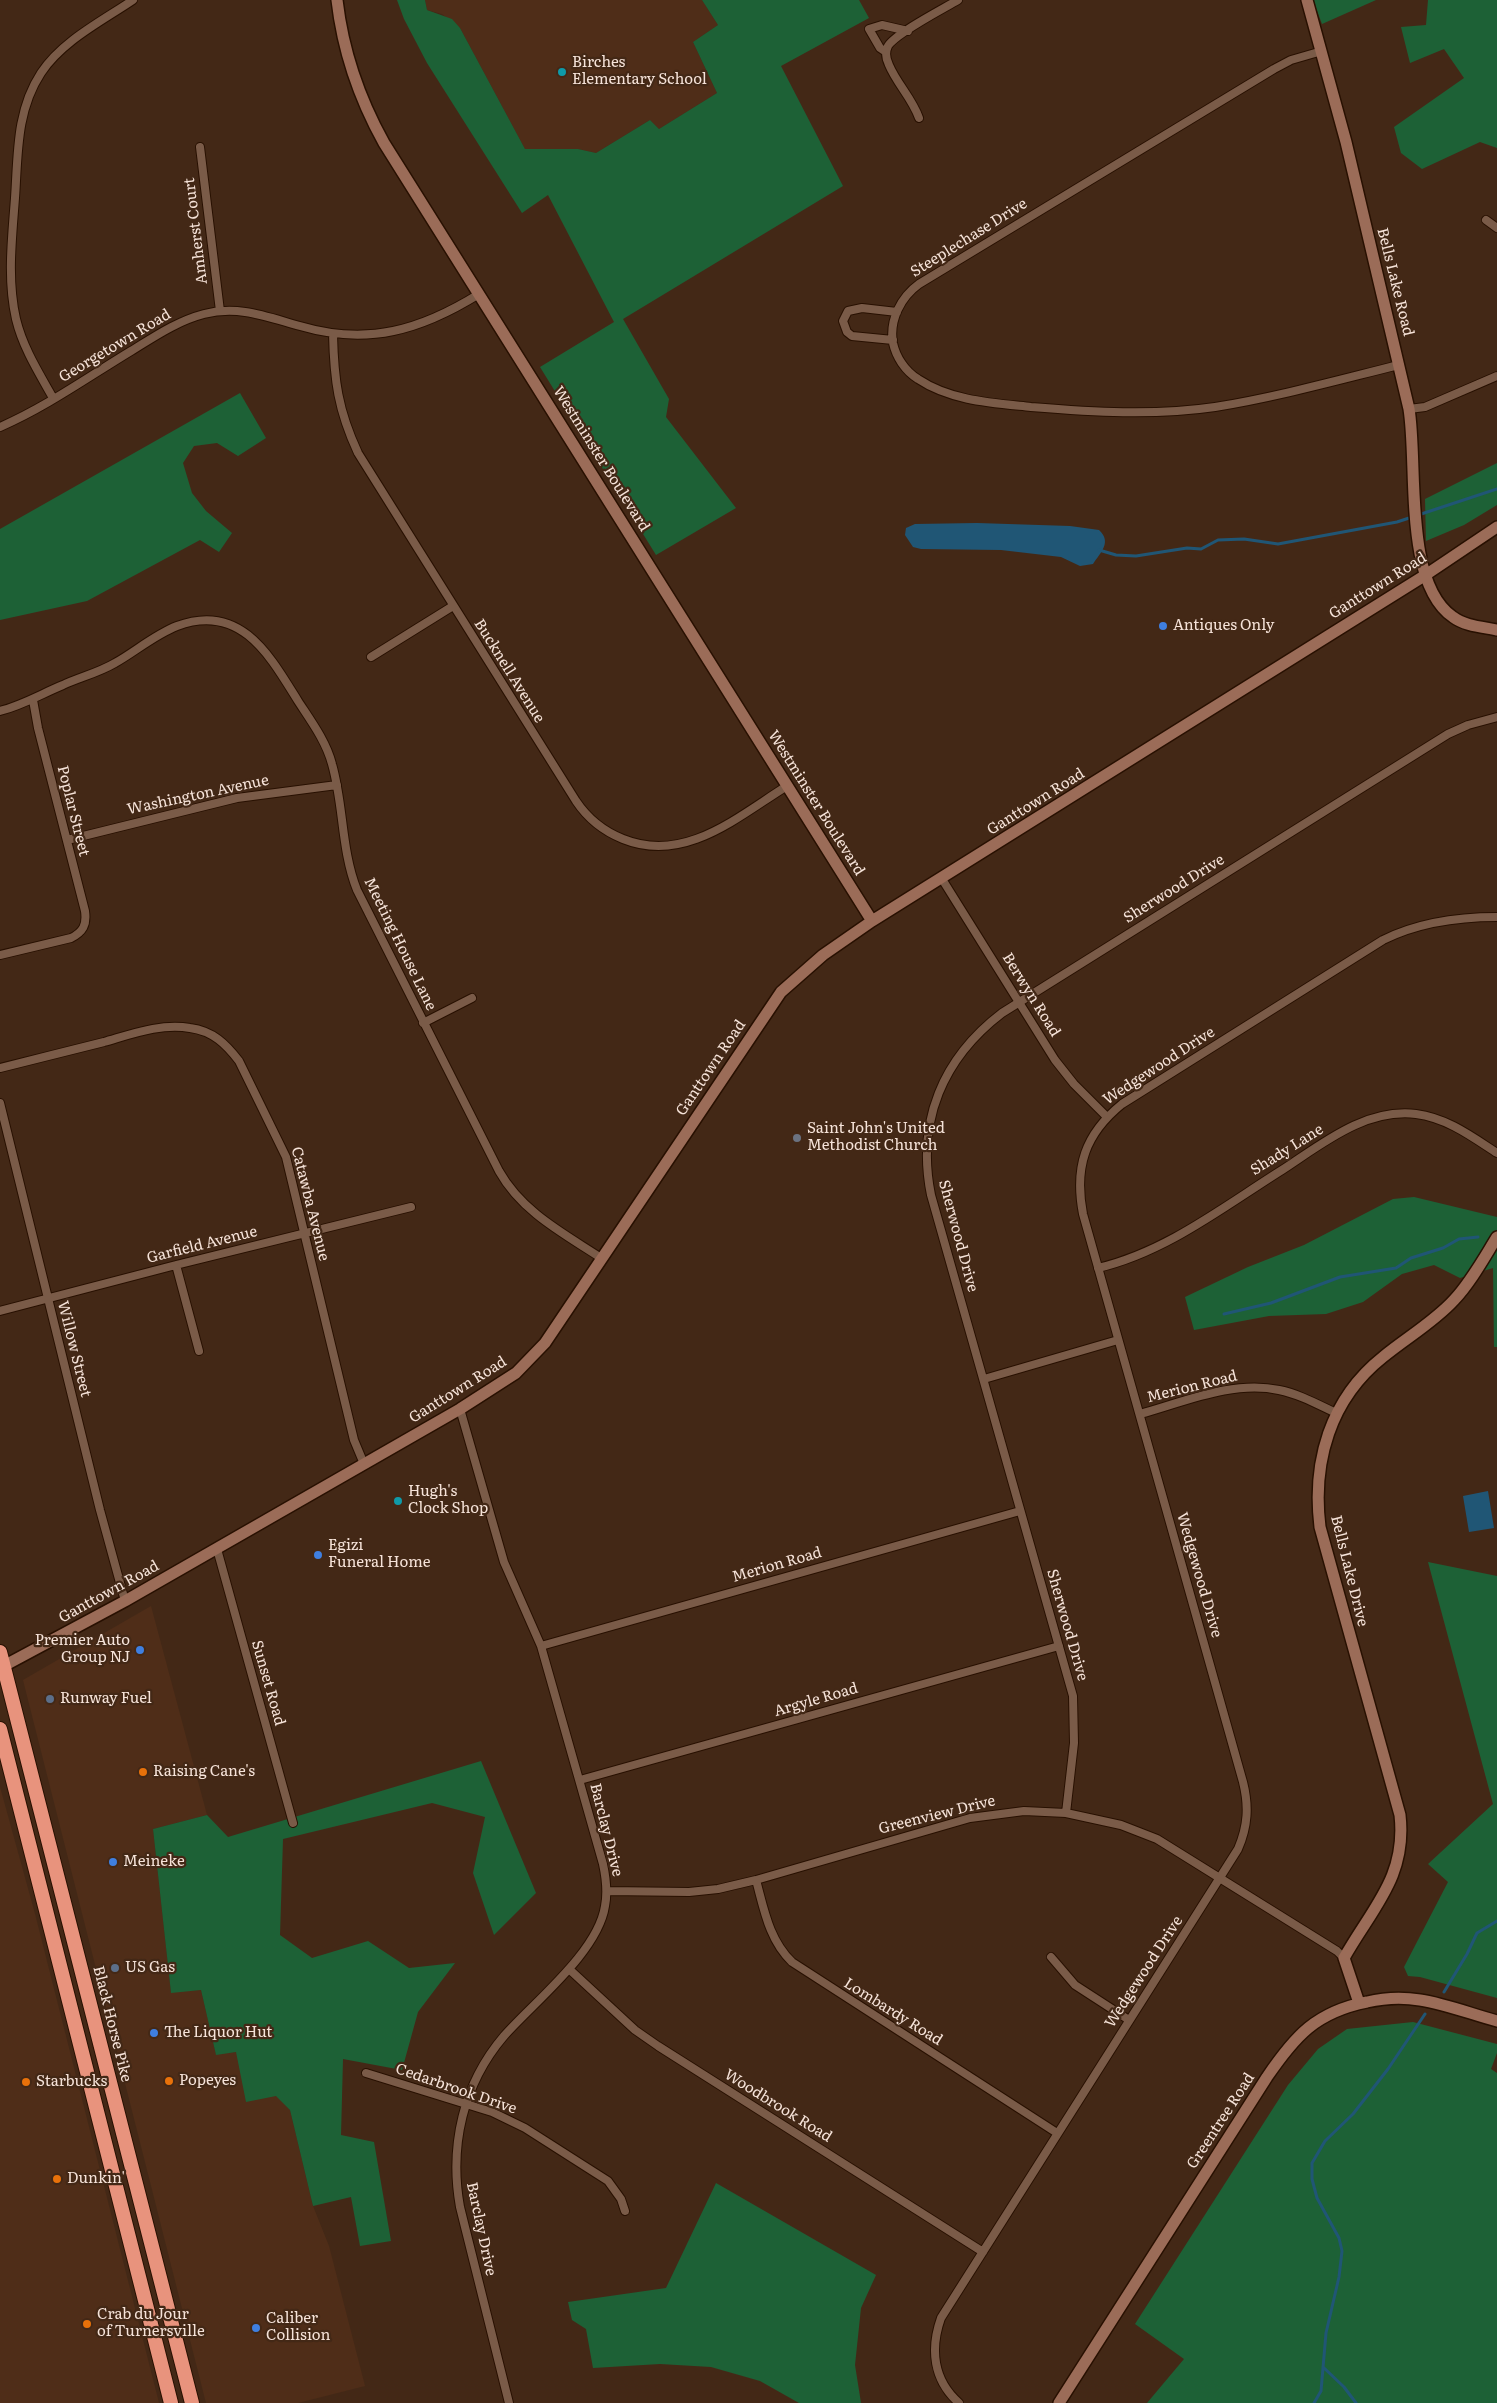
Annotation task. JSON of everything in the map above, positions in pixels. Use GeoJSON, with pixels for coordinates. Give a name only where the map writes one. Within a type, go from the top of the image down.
{"type":"FeatureCollection","features":[{"type":"Feature","properties":{"kind":"highway","name":"Black Horse Pike"},"geometry":{"type":"LineString","coordinates":[[0,1652],[2,1667],[192,2403]]}},
{"type":"Feature","properties":{"kind":"highway"},"geometry":{"type":"LineString","coordinates":[[0,1729],[171,2403]]}},
{"type":"Feature","properties":{"kind":"highway"},"geometry":{"type":"LineString","coordinates":[[98,2112],[109,2117],[139,2226],[149,2234]]}},
{"type":"Feature","properties":{"kind":"street"},"geometry":{"type":"LineString","coordinates":[[54,398],[25,346],[17,320],[13,295],[10,259],[20,129],[36,83],[57,54],[133,0]]}},
{"type":"Feature","properties":{"kind":"street","name":"Westminster Boulevard"},"geometry":{"type":"LineString","coordinates":[[337,0],[346,51],[371,119],[872,921]]}},
{"type":"Feature","properties":{"kind":"street"},"geometry":{"type":"LineString","coordinates":[[886,55],[891,42],[958,0]]}},
{"type":"Feature","properties":{"kind":"street","name":"Bells Lake Road"},"geometry":{"type":"LineString","coordinates":[[1307,0],[1322,51],[1409,409],[1414,441],[1416,525],[1424,576]]}},
{"type":"Feature","properties":{"kind":"street"},"geometry":{"type":"LineString","coordinates":[[908,31],[882,25],[869,29],[886,55],[919,118]]}},
{"type":"Feature","properties":{"kind":"street","name":"Steeplechase Drive"},"geometry":{"type":"LineString","coordinates":[[1322,51],[1291,60],[1274,69],[919,284],[906,295],[897,312],[893,340],[902,363],[909,373],[918,380],[942,391],[994,403],[1105,413],[1157,412],[1215,407],[1399,365]]}},
{"type":"Feature","properties":{"kind":"street","name":"Amherst Court"},"geometry":{"type":"LineString","coordinates":[[200,147],[220,311]]}},
{"type":"Feature","properties":{"kind":"street"},"geometry":{"type":"LineString","coordinates":[[1486,220],[1497,228]]}},
{"type":"Feature","properties":{"kind":"street","name":"Georgetown Road"},"geometry":{"type":"LineString","coordinates":[[0,427],[54,398],[167,329],[193,318],[220,311],[234,310],[258,313],[333,334],[368,335],[405,329],[438,318],[479,294]]}},
{"type":"Feature","properties":{"kind":"street"},"geometry":{"type":"LineString","coordinates":[[893,340],[852,336],[847,332],[843,321],[848,312],[857,308],[897,312]]}},
{"type":"Feature","properties":{"kind":"street","name":"Bucknell Avenue"},"geometry":{"type":"LineString","coordinates":[[333,334],[336,391],[348,432],[358,453],[452,606],[588,817],[606,831],[628,841],[651,847],[682,845],[715,831],[787,786]]}},
{"type":"Feature","properties":{"kind":"street"},"geometry":{"type":"LineString","coordinates":[[1409,409],[1425,407],[1497,376]]}},
{"type":"Feature","properties":{"kind":"street","name":"Ganttown Road"},"geometry":{"type":"LineString","coordinates":[[2,1667],[125,1602],[460,1409],[516,1373],[545,1343],[781,992],[823,955],[872,921],[1424,576],[1497,527]]}},
{"type":"Feature","properties":{"kind":"street"},"geometry":{"type":"LineString","coordinates":[[1424,576],[1431,592],[1443,609],[1453,617],[1462,622],[1497,630]]}},
{"type":"Feature","properties":{"kind":"street"},"geometry":{"type":"LineString","coordinates":[[371,657],[452,606]]}},
{"type":"Feature","properties":{"kind":"street","name":"Meeting House Lane"},"geometry":{"type":"LineString","coordinates":[[0,711],[33,700],[65,684],[104,670],[176,626],[203,621],[223,623],[252,637],[271,658],[324,744],[337,785],[346,853],[353,881],[499,1171],[515,1195],[535,1214],[601,1258]]}},
{"type":"Feature","properties":{"kind":"street","name":"Poplar Street"},"geometry":{"type":"LineString","coordinates":[[0,955],[71,938],[84,929],[85,912],[33,700]]}},
{"type":"Feature","properties":{"kind":"street","name":"Sherwood Drive"},"geometry":{"type":"LineString","coordinates":[[1066,1812],[1074,1743],[1075,1709],[1071,1686],[931,1194],[926,1167],[928,1136],[936,1098],[955,1061],[986,1025],[1448,734],[1461,727],[1497,717]]}},
{"type":"Feature","properties":{"kind":"street","name":"Washington Avenue"},"geometry":{"type":"LineString","coordinates":[[67,840],[237,798],[337,785]]}},
{"type":"Feature","properties":{"kind":"street","name":"Berwyn Road"},"geometry":{"type":"LineString","coordinates":[[942,879],[1066,1076],[1107,1117]]}},
{"type":"Feature","properties":{"kind":"street","name":"Wedgewood Drive"},"geometry":{"type":"LineString","coordinates":[[959,2403],[947,2390],[938,2372],[934,2350],[934,2339],[946,2309],[1220,1878],[1243,1838],[1248,1816],[1246,1794],[1083,1214],[1079,1180],[1081,1165],[1087,1148],[1107,1117],[1132,1098],[1390,937],[1438,921],[1497,917]]}},
{"type":"Feature","properties":{"kind":"street"},"geometry":{"type":"LineString","coordinates":[[423,1023],[472,998]]}},
{"type":"Feature","properties":{"kind":"street","name":"Catawba Avenue"},"geometry":{"type":"LineString","coordinates":[[0,1068],[159,1027],[192,1028],[222,1040],[239,1061],[281,1143],[354,1440],[364,1464]]}},
{"type":"Feature","properties":{"kind":"street","name":"Willow Street"},"geometry":{"type":"LineString","coordinates":[[0,1103],[100,1510],[125,1602]]}},
{"type":"Feature","properties":{"kind":"street","name":"Shady Lane"},"geometry":{"type":"LineString","coordinates":[[1098,1268],[1124,1262],[1179,1235],[1339,1134],[1375,1116],[1400,1113],[1440,1119],[1457,1127],[1497,1153]]}},
{"type":"Feature","properties":{"kind":"street","name":"Garfield Avenue"},"geometry":{"type":"LineString","coordinates":[[0,1311],[411,1207]]}},
{"type":"Feature","properties":{"kind":"street","name":"Bells Lake Drive"},"geometry":{"type":"LineString","coordinates":[[1344,1958],[1391,1879],[1400,1857],[1402,1832],[1400,1815],[1320,1527],[1319,1469],[1336,1412],[1351,1389],[1368,1369],[1455,1300],[1497,1237]]}},
{"type":"Feature","properties":{"kind":"street"},"geometry":{"type":"LineString","coordinates":[[176,1265],[199,1352]]}},
{"type":"Feature","properties":{"kind":"street"},"geometry":{"type":"LineString","coordinates":[[984,1379],[1118,1340]]}},
{"type":"Feature","properties":{"kind":"street","name":"Merion Road"},"geometry":{"type":"LineString","coordinates":[[1140,1414],[1225,1390],[1255,1387],[1290,1392],[1336,1412]]}},
{"type":"Feature","properties":{"kind":"street","name":"Barclay Drive"},"geometry":{"type":"LineString","coordinates":[[460,1409],[504,1562],[541,1646],[603,1864],[607,1891],[605,1908],[596,1932],[569,1969],[493,2050],[476,2077],[466,2104],[457,2139],[458,2193],[509,2403]]}},
{"type":"Feature","properties":{"kind":"street","name":"Merion Road"},"geometry":{"type":"LineString","coordinates":[[541,1646],[1020,1511]]}},
{"type":"Feature","properties":{"kind":"street","name":"Sunset Road"},"geometry":{"type":"LineString","coordinates":[[217,1549],[293,1823]]}},
{"type":"Feature","properties":{"kind":"street","name":"Argyle Road"},"geometry":{"type":"LineString","coordinates":[[580,1780],[1059,1646]]}},
{"type":"Feature","properties":{"kind":"street","name":"Greenview Drive"},"geometry":{"type":"LineString","coordinates":[[607,1891],[703,1891],[756,1880],[970,1818],[1024,1811],[1066,1812],[1102,1819],[1142,1833],[1174,1848],[1337,1951],[1344,1958]]}},
{"type":"Feature","properties":{"kind":"street","name":"Lombardy Road"},"geometry":{"type":"LineString","coordinates":[[756,1880],[772,1935],[778,1946],[792,1962],[1057,2133]]}},
{"type":"Feature","properties":{"kind":"street"},"geometry":{"type":"LineString","coordinates":[[1050,1957],[1081,1989],[1129,2020]]}},
{"type":"Feature","properties":{"kind":"street"},"geometry":{"type":"LineString","coordinates":[[1344,1958],[1358,2004]]}},
{"type":"Feature","properties":{"kind":"street","name":"Woodbrook Road"},"geometry":{"type":"LineString","coordinates":[[569,1969],[635,2030],[658,2046],[983,2252]]}},
{"type":"Feature","properties":{"kind":"street","name":"Greentree Road"},"geometry":{"type":"LineString","coordinates":[[1059,2403],[1286,2049],[1321,2017],[1358,2004],[1394,1998],[1418,2000],[1497,2021]]}},
{"type":"Feature","properties":{"kind":"street","name":"Cedarbrook Drive"},"geometry":{"type":"LineString","coordinates":[[366,2074],[492,2112],[525,2128],[608,2181],[618,2194],[625,2211]]}},
{"type":"Feature","properties":{"kind":"shaded area"},"geometry":{"type":"Polygon","coordinates":[[[425,0],[702,0],[718,25],[693,42],[717,93],[659,129],[650,120],[596,153],[578,149],[525,149],[460,28],[442,14],[427,10],[425,0]]]}},
{"type":"Feature","properties":{"kind":"shaded area"},"geometry":{"type":"Polygon","coordinates":[[[151,1606],[207,1815],[153,1829],[171,1992],[201,1990],[216,2054],[236,2052],[290,2110],[313,2206],[329,2246],[365,2386],[298,2403],[206,2403],[23,1680],[151,1606]]]}},
{"type":"Feature","properties":{"kind":"shaded area"},"geometry":{"type":"Polygon","coordinates":[[[0,1787],[35,1914],[159,2403],[0,2403],[0,1787]]]}},
{"type":"Feature","properties":{"kind":"green space"},"geometry":{"type":"Polygon","coordinates":[[[397,0],[425,0],[427,10],[452,19],[460,28],[525,149],[578,149],[596,153],[650,120],[659,129],[717,93],[693,42],[718,25],[702,0],[859,0],[869,18],[781,66],[843,186],[623,319],[669,399],[666,417],[736,508],[656,555],[540,367],[614,322],[548,195],[522,213],[427,63],[404,19],[397,0]]]}},
{"type":"Feature","properties":{"kind":"green space"},"geometry":{"type":"Polygon","coordinates":[[[1313,0],[1376,0],[1322,24],[1313,0]]]}},
{"type":"Feature","properties":{"kind":"green space"},"geometry":{"type":"Polygon","coordinates":[[[1428,0],[1497,0],[1497,148],[1480,142],[1422,169],[1401,153],[1394,127],[1464,78],[1444,49],[1410,63],[1401,27],[1426,25],[1428,0]]]}},
{"type":"Feature","properties":{"kind":"green space"},"geometry":{"type":"Polygon","coordinates":[[[240,393],[266,438],[238,456],[217,443],[194,446],[183,463],[192,493],[206,511],[232,533],[219,552],[200,540],[87,601],[0,620],[0,529],[240,393]]]}},
{"type":"Feature","properties":{"kind":"green space"},"geometry":{"type":"Polygon","coordinates":[[[1497,463],[1497,505],[1464,525],[1426,541],[1425,499],[1497,463]]]}},
{"type":"Feature","properties":{"kind":"green space"},"geometry":{"type":"Polygon","coordinates":[[[1414,1197],[1497,1217],[1497,1347],[1494,1347],[1493,1268],[1460,1278],[1434,1265],[1402,1274],[1363,1302],[1326,1314],[1269,1316],[1194,1330],[1185,1297],[1248,1267],[1304,1245],[1393,1199],[1414,1197]]]}},
{"type":"Feature","properties":{"kind":"green space"},"geometry":{"type":"Polygon","coordinates":[[[1428,1562],[1497,1576],[1497,1998],[1420,1977],[1408,1976],[1404,1967],[1448,1882],[1428,1864],[1493,1804],[1428,1562]]]}},
{"type":"Feature","properties":{"kind":"green space"},"geometry":{"type":"Polygon","coordinates":[[[481,1761],[536,1893],[494,1935],[473,1873],[485,1817],[432,1803],[283,1839],[280,1935],[312,1958],[368,1941],[409,1968],[455,1963],[418,2012],[402,2070],[343,2059],[341,2135],[374,2142],[391,2241],[360,2246],[351,2197],[313,2206],[290,2110],[276,2096],[246,2102],[236,2052],[216,2055],[201,1990],[171,1993],[153,1829],[207,1815],[228,1837],[481,1761]]]}},
{"type":"Feature","properties":{"kind":"green space"},"geometry":{"type":"Polygon","coordinates":[[[1413,2022],[1497,2044],[1497,2053],[1491,2069],[1497,2073],[1497,2403],[1147,2403],[1184,2359],[1135,2324],[1288,2085],[1318,2049],[1347,2029],[1413,2022]]]}},
{"type":"Feature","properties":{"kind":"green space"},"geometry":{"type":"Polygon","coordinates":[[[716,2183],[876,2275],[861,2308],[855,2365],[861,2403],[799,2403],[760,2381],[711,2367],[660,2364],[593,2368],[586,2329],[572,2320],[568,2302],[666,2288],[716,2183]]]}},
{"type":"Feature","properties":{"kind":"water"},"geometry":{"type":"Polygon","coordinates":[[[977,523],[1070,526],[1099,530],[1103,534],[1105,543],[1093,564],[1080,566],[1061,557],[1001,550],[921,549],[913,547],[905,535],[906,528],[915,524],[977,523]]]}},
{"type":"Feature","properties":{"kind":"water"},"geometry":{"type":"Polygon","coordinates":[[[1488,1491],[1494,1528],[1469,1532],[1463,1496],[1488,1491]]]}},
{"type":"Feature","properties":{"kind":"waterway"},"geometry":{"type":"LineString","coordinates":[[1099,550],[1116,555],[1136,556],[1187,548],[1201,549],[1218,540],[1244,539],[1278,544],[1397,522],[1497,489]]}},
{"type":"Feature","properties":{"kind":"waterway"},"geometry":{"type":"LineString","coordinates":[[1224,1314],[1271,1303],[1340,1277],[1396,1268],[1411,1258],[1443,1248],[1459,1239],[1478,1237]]}},
{"type":"Feature","properties":{"kind":"waterway"},"geometry":{"type":"LineString","coordinates":[[1444,1992],[1467,1954],[1477,1933],[1497,1921]]}},
{"type":"Feature","properties":{"kind":"waterway"},"geometry":{"type":"LineString","coordinates":[[1314,2403],[1321,2391],[1326,2333],[1339,2277],[1342,2251],[1339,2238],[1317,2198],[1312,2179],[1312,2163],[1325,2141],[1353,2114],[1388,2069],[1425,2014]]}},
{"type":"Feature","properties":{"kind":"waterway"},"geometry":{"type":"LineString","coordinates":[[1323,2367],[1344,2387],[1356,2403]]}},
{"type":"Feature","properties":{"kind":"place","name":"Birches Elementary School"},"geometry":{"type":"Point","coordinates":[562,72]}},
{"type":"Feature","properties":{"kind":"place","name":"Antiques Only"},"geometry":{"type":"Point","coordinates":[1163,626]}},
{"type":"Feature","properties":{"kind":"place","name":"Saint John's United Methodist Church"},"geometry":{"type":"Point","coordinates":[797,1138]}},
{"type":"Feature","properties":{"kind":"place","name":"Hugh's Clock Shop"},"geometry":{"type":"Point","coordinates":[398,1501]}},
{"type":"Feature","properties":{"kind":"place","name":"Egizi Funeral Home"},"geometry":{"type":"Point","coordinates":[318,1555]}},
{"type":"Feature","properties":{"kind":"place","name":"Premier Auto Group NJ"},"geometry":{"type":"Point","coordinates":[140,1650]}},
{"type":"Feature","properties":{"kind":"place","name":"Runway Fuel"},"geometry":{"type":"Point","coordinates":[50,1699]}},
{"type":"Feature","properties":{"kind":"place","name":"Raising Cane's"},"geometry":{"type":"Point","coordinates":[143,1772]}},
{"type":"Feature","properties":{"kind":"place","name":"Meineke"},"geometry":{"type":"Point","coordinates":[113,1862]}},
{"type":"Feature","properties":{"kind":"place","name":"US Gas"},"geometry":{"type":"Point","coordinates":[115,1968]}},
{"type":"Feature","properties":{"kind":"place","name":"The Liquor Hut"},"geometry":{"type":"Point","coordinates":[154,2033]}},
{"type":"Feature","properties":{"kind":"place","name":"Popeyes"},"geometry":{"type":"Point","coordinates":[169,2081]}},
{"type":"Feature","properties":{"kind":"place","name":"Starbucks"},"geometry":{"type":"Point","coordinates":[26,2082]}},
{"type":"Feature","properties":{"kind":"place","name":"Dunkin'"},"geometry":{"type":"Point","coordinates":[57,2179]}},
{"type":"Feature","properties":{"kind":"place","name":"Crab du Jour of Turnersville"},"geometry":{"type":"Point","coordinates":[87,2324]}},
{"type":"Feature","properties":{"kind":"place","name":"Caliber Collision"},"geometry":{"type":"Point","coordinates":[256,2328]}}]}
